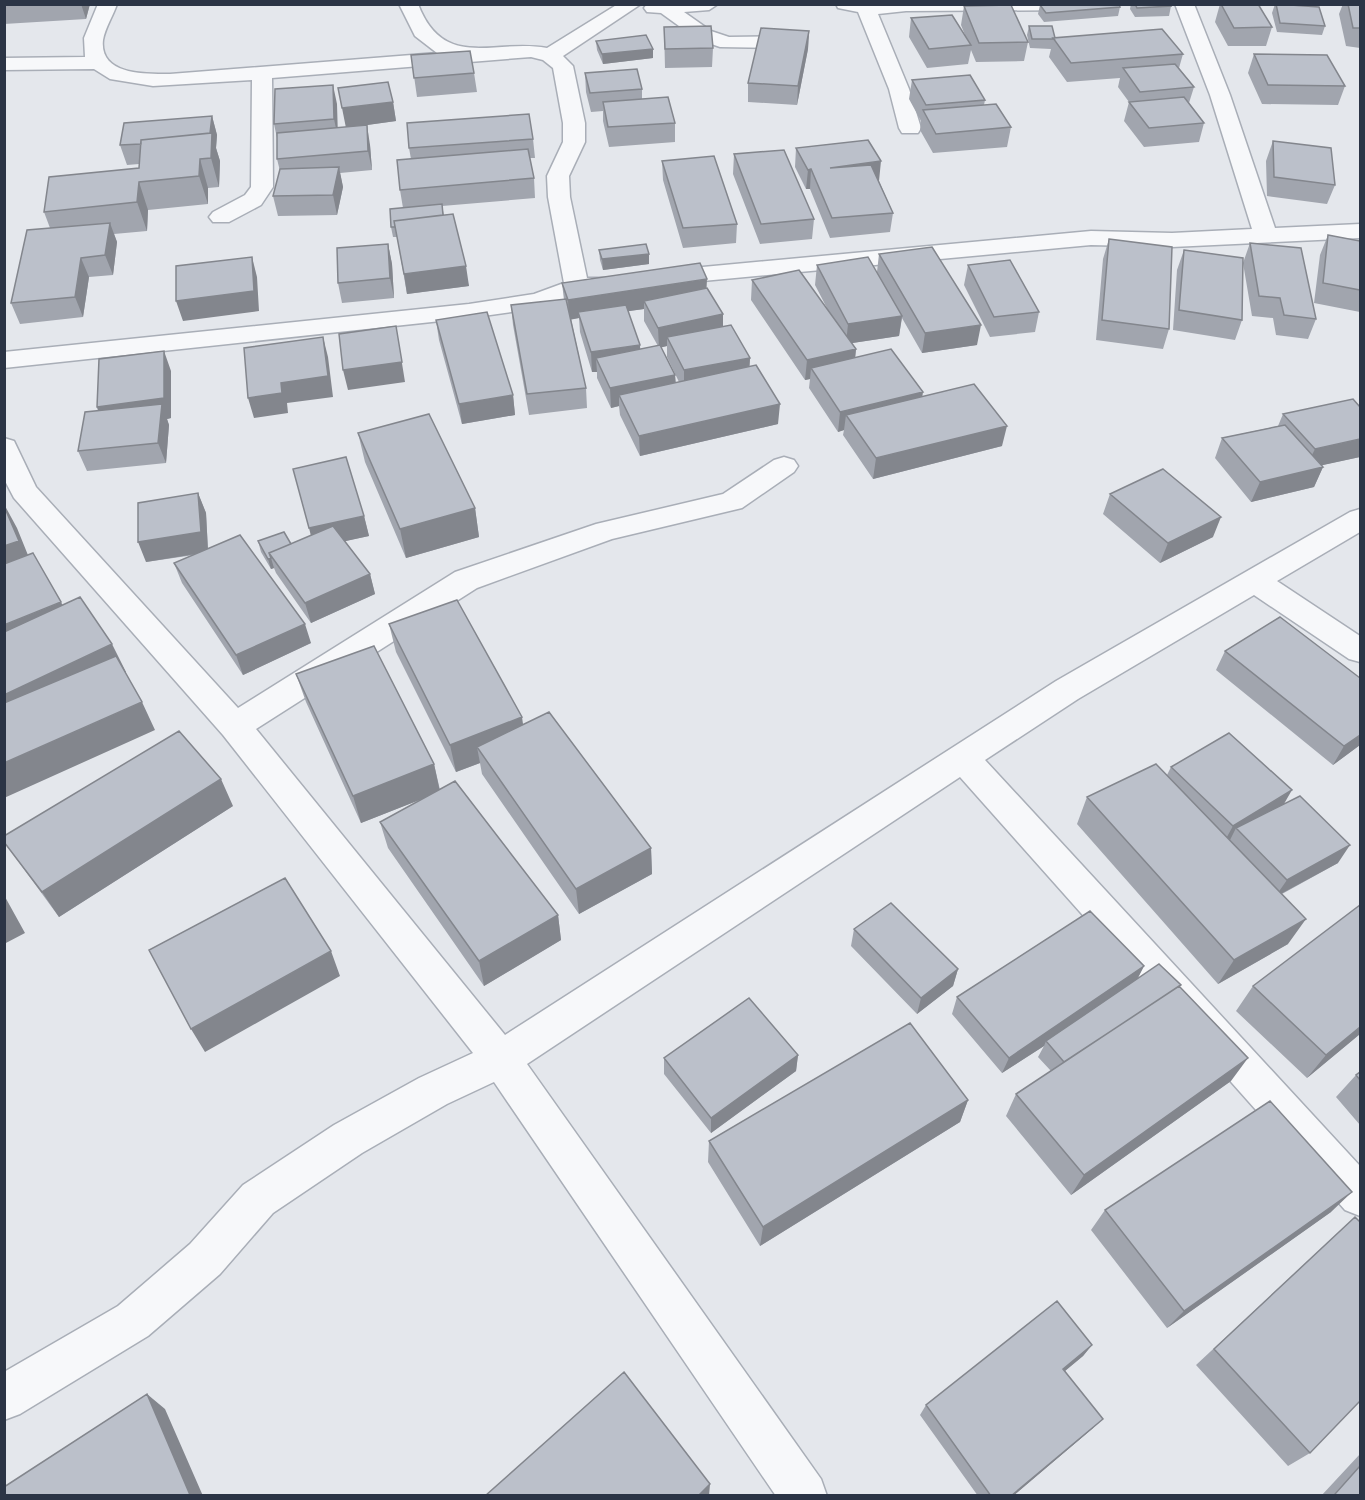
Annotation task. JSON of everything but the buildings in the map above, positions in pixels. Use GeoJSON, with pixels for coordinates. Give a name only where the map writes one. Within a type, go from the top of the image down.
{"type":"FeatureCollection","features":[{"type":"Feature","properties":{"kind":"street"},"geometry":{"type":"LineString","coordinates":[[108,4],[93,43],[96,60],[109,72],[132,78],[161,81],[531,51],[550,55],[563,66],[574,123],[574,142],[558,176],[577,286]]}},
{"type":"Feature","properties":{"kind":"street"},"geometry":{"type":"LineString","coordinates":[[408,4],[421,34],[457,53],[477,56]]}},
{"type":"Feature","properties":{"kind":"street"},"geometry":{"type":"LineString","coordinates":[[550,55],[629,6],[709,4]]}},
{"type":"Feature","properties":{"kind":"street"},"geometry":{"type":"LineString","coordinates":[[910,128],[896,79],[858,6],[1085,4]]}},
{"type":"Feature","properties":{"kind":"street"},"geometry":{"type":"LineString","coordinates":[[1184,4],[1220,95],[1266,237]]}},
{"type":"Feature","properties":{"kind":"street"},"geometry":{"type":"LineString","coordinates":[[664,6],[704,35],[727,43],[790,42]]}},
{"type":"Feature","properties":{"kind":"street"},"geometry":{"type":"LineString","coordinates":[[4,64],[100,63]]}},
{"type":"Feature","properties":{"kind":"street"},"geometry":{"type":"LineString","coordinates":[[221,217],[254,200],[262,187],[262,73]]}},
{"type":"Feature","properties":{"kind":"street"},"geometry":{"type":"LineString","coordinates":[[4,360],[350,325],[539,302],[577,286],[1091,238],[1266,237],[1360,231]]}},
{"type":"Feature","properties":{"kind":"street"},"geometry":{"type":"LineString","coordinates":[[4,447],[14,494],[235,726],[501,1059],[804,1496]]}},
{"type":"Feature","properties":{"kind":"street"},"geometry":{"type":"LineString","coordinates":[[235,726],[466,580],[606,531],[732,501],[784,466]]}},
{"type":"Feature","properties":{"kind":"street"},"geometry":{"type":"LineString","coordinates":[[4,1398],[133,1321],[205,1259],[258,1199],[348,1139],[433,1091],[501,1059],[1067,690],[1360,519]]}},
{"type":"Feature","properties":{"kind":"street"},"geometry":{"type":"LineString","coordinates":[[1255,581],[1360,651]]}},
{"type":"Feature","properties":{"kind":"street"},"geometry":{"type":"LineString","coordinates":[[963,758],[1360,1196]]}}]}
